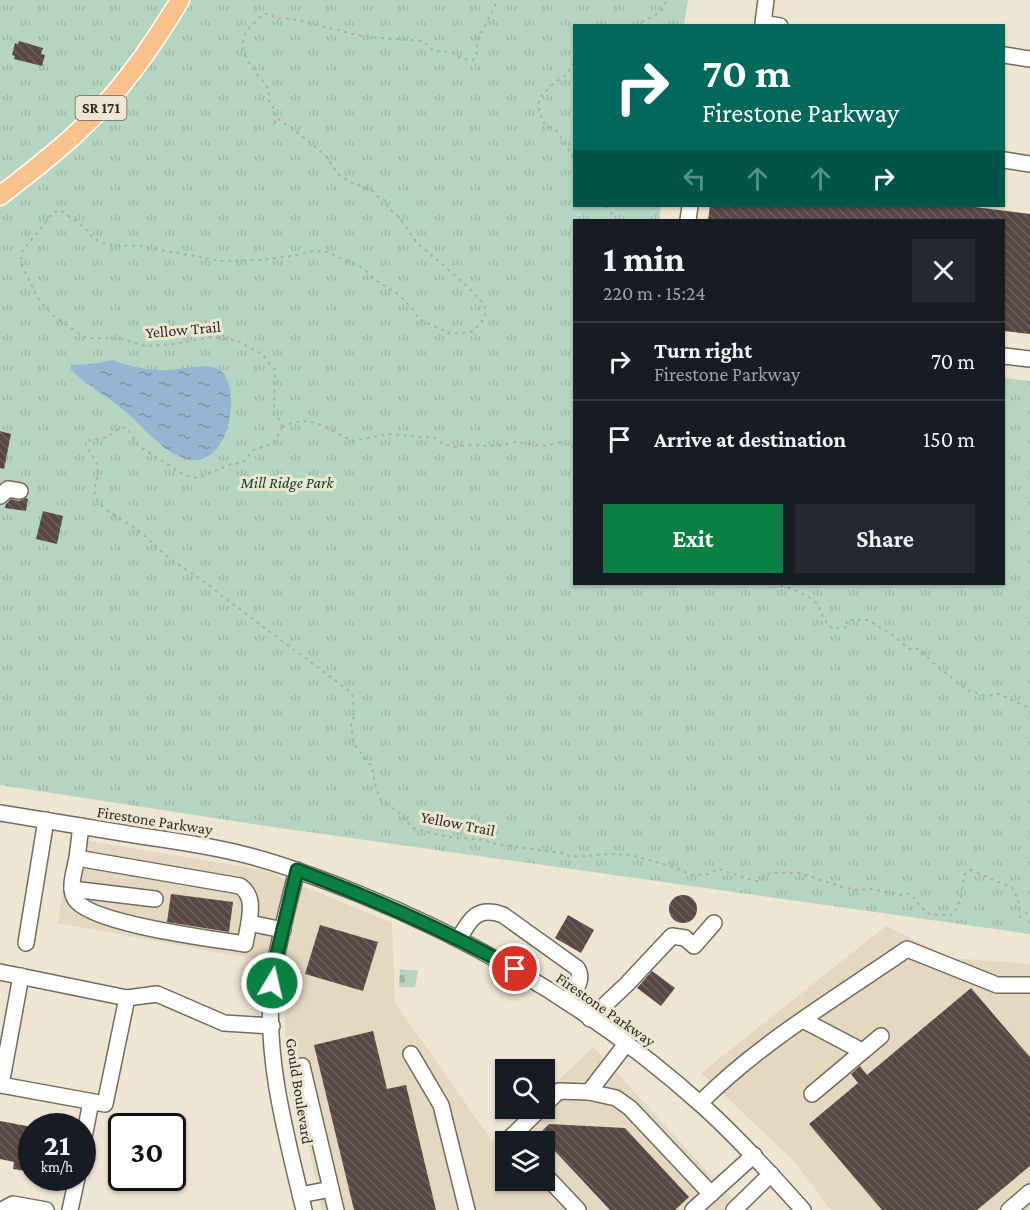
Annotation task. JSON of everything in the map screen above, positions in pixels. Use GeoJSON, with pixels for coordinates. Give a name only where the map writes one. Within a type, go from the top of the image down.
{"type":"FeatureCollection","features":[{"type":"Feature","properties":{"kind":"main road","name":"SR 171"},"geometry":{"type":"LineString","coordinates":[[0,196],[58,151],[116,93],[141,62],[180,0]]}},
{"type":"Feature","properties":{"kind":"street"},"geometry":{"type":"LineString","coordinates":[[766,0],[763,23],[769,24]]}},
{"type":"Feature","properties":{"kind":"street"},"geometry":{"type":"LineString","coordinates":[[1005,56],[1030,59]]}},
{"type":"Feature","properties":{"kind":"street"},"geometry":{"type":"LineString","coordinates":[[1005,160],[1030,164]]}},
{"type":"Feature","properties":{"kind":"street"},"geometry":{"type":"LineString","coordinates":[[1005,356],[1030,359]]}},
{"type":"Feature","properties":{"kind":"street"},"geometry":{"type":"LineString","coordinates":[[0,496],[8,489],[20,491]]}},
{"type":"Feature","properties":{"kind":"street","name":"Firestone Parkway"},"geometry":{"type":"LineString","coordinates":[[0,813],[205,846],[246,855],[297,870],[395,909],[459,939],[515,969],[566,1001],[626,1044],[700,1103],[754,1155],[803,1210]]}},
{"type":"Feature","properties":{"kind":"street"},"geometry":{"type":"LineString","coordinates":[[26,943],[46,820]]}},
{"type":"Feature","properties":{"kind":"street"},"geometry":{"type":"LineString","coordinates":[[76,858],[240,886],[250,900],[245,944],[166,933],[87,910],[76,900],[72,889],[76,858],[81,826]]}},
{"type":"Feature","properties":{"kind":"street","name":"Gould Boulevard"},"geometry":{"type":"LineString","coordinates":[[297,870],[272,983],[272,1026],[284,1124],[302,1203]]}},
{"type":"Feature","properties":{"kind":"street"},"geometry":{"type":"LineString","coordinates":[[72,889],[155,899]]}},
{"type":"Feature","properties":{"kind":"street"},"geometry":{"type":"LineString","coordinates":[[134,924],[137,897]]}},
{"type":"Feature","properties":{"kind":"street"},"geometry":{"type":"LineString","coordinates":[[459,939],[470,919],[475,915],[491,912],[503,915],[577,968],[581,976],[580,981],[566,1001]]}},
{"type":"Feature","properties":{"kind":"street"},"geometry":{"type":"LineString","coordinates":[[249,923],[283,930]]}},
{"type":"Feature","properties":{"kind":"street"},"geometry":{"type":"LineString","coordinates":[[590,1018],[627,984],[672,936],[685,938],[694,946],[714,923]]}},
{"type":"Feature","properties":{"kind":"street"},"geometry":{"type":"LineString","coordinates":[[700,1103],[750,1058],[907,949],[997,986],[1030,985]]}},
{"type":"Feature","properties":{"kind":"street"},"geometry":{"type":"LineString","coordinates":[[0,972],[127,998],[157,994],[224,1023],[272,1026]]}},
{"type":"Feature","properties":{"kind":"street"},"geometry":{"type":"LineString","coordinates":[[21,976],[6,1019],[1,1085],[105,1104],[127,998]]}},
{"type":"Feature","properties":{"kind":"street"},"geometry":{"type":"LineString","coordinates":[[803,1020],[862,1051]]}},
{"type":"Feature","properties":{"kind":"street"},"geometry":{"type":"LineString","coordinates":[[812,1094],[881,1036]]}},
{"type":"Feature","properties":{"kind":"street"},"geometry":{"type":"LineString","coordinates":[[589,1092],[626,1044]]}},
{"type":"Feature","properties":{"kind":"street"},"geometry":{"type":"LineString","coordinates":[[411,1054],[441,1105],[467,1210]]}},
{"type":"Feature","properties":{"kind":"street"},"geometry":{"type":"LineString","coordinates":[[302,1066],[336,1210]]}},
{"type":"Feature","properties":{"kind":"street"},"geometry":{"type":"LineString","coordinates":[[555,1095],[559,1091],[589,1092],[616,1098],[630,1108],[711,1194]]}},
{"type":"Feature","properties":{"kind":"street"},"geometry":{"type":"LineString","coordinates":[[89,1113],[91,1102]]}},
{"type":"Feature","properties":{"kind":"street"},"geometry":{"type":"LineString","coordinates":[[517,1131],[530,1119]]}},
{"type":"Feature","properties":{"kind":"street"},"geometry":{"type":"LineString","coordinates":[[693,1210],[754,1155]]}},
{"type":"Feature","properties":{"kind":"street"},"geometry":{"type":"LineString","coordinates":[[734,1210],[771,1174]]}},
{"type":"Feature","properties":{"kind":"street"},"geometry":{"type":"LineString","coordinates":[[555,1186],[578,1210]]}},
{"type":"Feature","properties":{"kind":"street"},"geometry":{"type":"LineString","coordinates":[[302,1203],[331,1189]]}},
{"type":"Feature","properties":{"kind":"street"},"geometry":{"type":"LineString","coordinates":[[70,1210],[74,1191]]}},
{"type":"Feature","properties":{"kind":"street"},"geometry":{"type":"LineString","coordinates":[[1009,1210],[1030,1192]]}},
{"type":"Feature","properties":{"kind":"street"},"geometry":{"type":"LineString","coordinates":[[2,1210],[13,1204],[46,1210]]}},
{"type":"Feature","properties":{"kind":"path","name":"Yellow Trail"},"geometry":{"type":"LineString","coordinates":[[498,0],[477,41],[477,55],[473,60],[462,59],[452,52],[433,51],[423,40],[366,37],[292,19],[276,18],[268,13],[260,17],[249,29],[242,42],[243,52],[254,74],[269,90],[269,101],[275,110],[275,123],[278,119],[291,127],[325,155],[339,174],[350,182],[373,191],[379,198],[386,201],[387,207],[399,217],[413,239],[465,284],[483,303],[486,310],[485,316],[471,332],[452,334],[419,319],[412,308],[363,268],[327,252],[314,251],[261,260],[221,261],[139,246],[109,245],[94,239],[85,228],[60,210],[53,213],[21,253],[21,264],[39,300],[56,318],[81,336],[125,339],[145,346],[174,344],[203,337],[229,337],[262,354],[276,372],[274,415],[280,420],[282,427],[274,443],[254,450],[242,463],[231,464],[198,478],[186,476],[164,463],[136,443],[128,429],[122,427],[107,437],[88,439],[86,441],[97,463],[94,491],[99,502],[113,515],[129,524],[171,559],[206,581],[352,694],[354,717],[351,735],[353,743],[372,767],[378,796],[402,815],[412,828],[449,837],[485,840],[561,853],[571,857],[631,855],[677,868],[691,875],[708,874],[718,869],[760,881],[770,873],[800,873],[856,890],[870,889],[901,895],[909,894],[931,915],[954,914],[961,897],[964,875],[971,870],[1012,888],[1018,899],[1020,917],[1030,911]]}},
{"type":"Feature","properties":{"kind":"path"},"geometry":{"type":"LineString","coordinates":[[639,24],[656,16],[666,0]]}},
{"type":"Feature","properties":{"kind":"path"},"geometry":{"type":"LineString","coordinates":[[573,64],[564,77],[544,93],[538,106],[543,123],[558,132],[573,157]]}},
{"type":"Feature","properties":{"kind":"path"},"geometry":{"type":"LineString","coordinates":[[607,207],[616,219]]}},
{"type":"Feature","properties":{"kind":"path"},"geometry":{"type":"LineString","coordinates":[[282,427],[295,422],[310,421],[353,441],[388,434],[435,438],[443,444],[454,447],[497,446],[516,442],[543,446],[561,442],[573,447]]}},
{"type":"Feature","properties":{"kind":"path"},"geometry":{"type":"LineString","coordinates":[[784,585],[812,599],[823,619],[833,629],[848,627],[847,620],[867,620],[894,636],[909,649],[921,649],[932,663],[967,690],[986,696],[1000,694],[1030,709]]}},
{"type":"Feature","properties":{"kind":"shaded area"},"geometry":{"type":"Polygon","coordinates":[[[70,838],[264,870],[392,923],[395,1003],[492,1141],[495,1138],[495,1191],[555,1191],[555,1131],[503,1131],[517,1119],[555,1119],[555,1083],[593,1047],[743,1210],[322,1210],[285,1035],[286,965],[58,923],[70,838]]]}},
{"type":"Feature","properties":{"kind":"shaded area"},"geometry":{"type":"Polygon","coordinates":[[[886,926],[951,958],[1030,964],[1030,1207],[1027,1210],[831,1210],[795,1162],[701,1073],[886,926]]]}},
{"type":"Feature","properties":{"kind":"green space","name":"Mill Ridge Park"},"geometry":{"type":"Polygon","coordinates":[[[0,0],[688,0],[684,24],[573,24],[573,207],[661,207],[659,219],[573,219],[573,585],[1005,585],[1005,378],[1030,381],[1030,934],[253,824],[0,785],[0,0]]]}},
{"type":"Feature","properties":{"kind":"green space"},"geometry":{"type":"Polygon","coordinates":[[[400,969],[418,971],[415,987],[399,987],[400,969]]]}},
{"type":"Feature","properties":{"kind":"water"},"geometry":{"type":"Polygon","coordinates":[[[112,360],[152,370],[210,367],[216,368],[225,376],[230,389],[229,422],[223,438],[214,451],[202,459],[187,459],[178,456],[71,370],[71,365],[112,360]]]}},
{"type":"Feature","properties":{"kind":"building"},"geometry":{"type":"Polygon","coordinates":[[[19,41],[43,48],[41,54],[45,55],[42,66],[14,59],[15,56],[12,55],[15,43],[18,44],[19,41]]]}},
{"type":"Feature","properties":{"kind":"building"},"geometry":{"type":"Polygon","coordinates":[[[710,207],[975,207],[1030,214],[1030,334],[1005,331],[1005,219],[708,219],[710,207]]]}},
{"type":"Feature","properties":{"kind":"building"},"geometry":{"type":"Polygon","coordinates":[[[0,431],[11,434],[4,469],[0,468],[0,431]]]}},
{"type":"Feature","properties":{"kind":"building"},"geometry":{"type":"Polygon","coordinates":[[[11,499],[19,501],[28,499],[26,511],[5,508],[11,499]]]}},
{"type":"Feature","properties":{"kind":"building"},"geometry":{"type":"Polygon","coordinates":[[[43,511],[63,516],[57,544],[36,539],[43,511]]]}},
{"type":"Feature","properties":{"kind":"building"},"geometry":{"type":"Polygon","coordinates":[[[171,894],[233,902],[229,932],[167,922],[171,894]]]}},
{"type":"Feature","properties":{"kind":"building"},"geometry":{"type":"Polygon","coordinates":[[[683,895],[693,899],[697,909],[693,919],[683,923],[673,919],[669,909],[673,899],[683,895]]]}},
{"type":"Feature","properties":{"kind":"building"},"geometry":{"type":"Polygon","coordinates":[[[568,915],[594,930],[581,953],[555,938],[568,915]]]}},
{"type":"Feature","properties":{"kind":"building"},"geometry":{"type":"Polygon","coordinates":[[[320,925],[378,942],[363,991],[305,974],[320,925]]]}},
{"type":"Feature","properties":{"kind":"building"},"geometry":{"type":"Polygon","coordinates":[[[652,971],[675,988],[661,1006],[637,988],[652,971]]]}},
{"type":"Feature","properties":{"kind":"building"},"geometry":{"type":"Polygon","coordinates":[[[971,988],[1030,1057],[1030,1166],[977,1210],[882,1210],[809,1124],[858,1083],[851,1074],[860,1066],[867,1075],[971,988]]]}},
{"type":"Feature","properties":{"kind":"building"},"geometry":{"type":"Polygon","coordinates":[[[373,1031],[387,1089],[406,1085],[436,1210],[354,1210],[314,1045],[373,1031]]]}},
{"type":"Feature","properties":{"kind":"building"},"geometry":{"type":"Polygon","coordinates":[[[0,1121],[18,1124],[18,1170],[13,1169],[14,1162],[0,1159],[0,1121]]]}},
{"type":"Feature","properties":{"kind":"building"},"geometry":{"type":"Polygon","coordinates":[[[549,1124],[625,1128],[689,1197],[675,1210],[610,1210],[555,1151],[555,1131],[542,1131],[549,1124]]]}},
{"type":"Feature","properties":{"kind":"route"},"geometry":{"type":"LineString","coordinates":[[272,983],[297,870],[395,909],[463,940],[515,969]]}}]}
